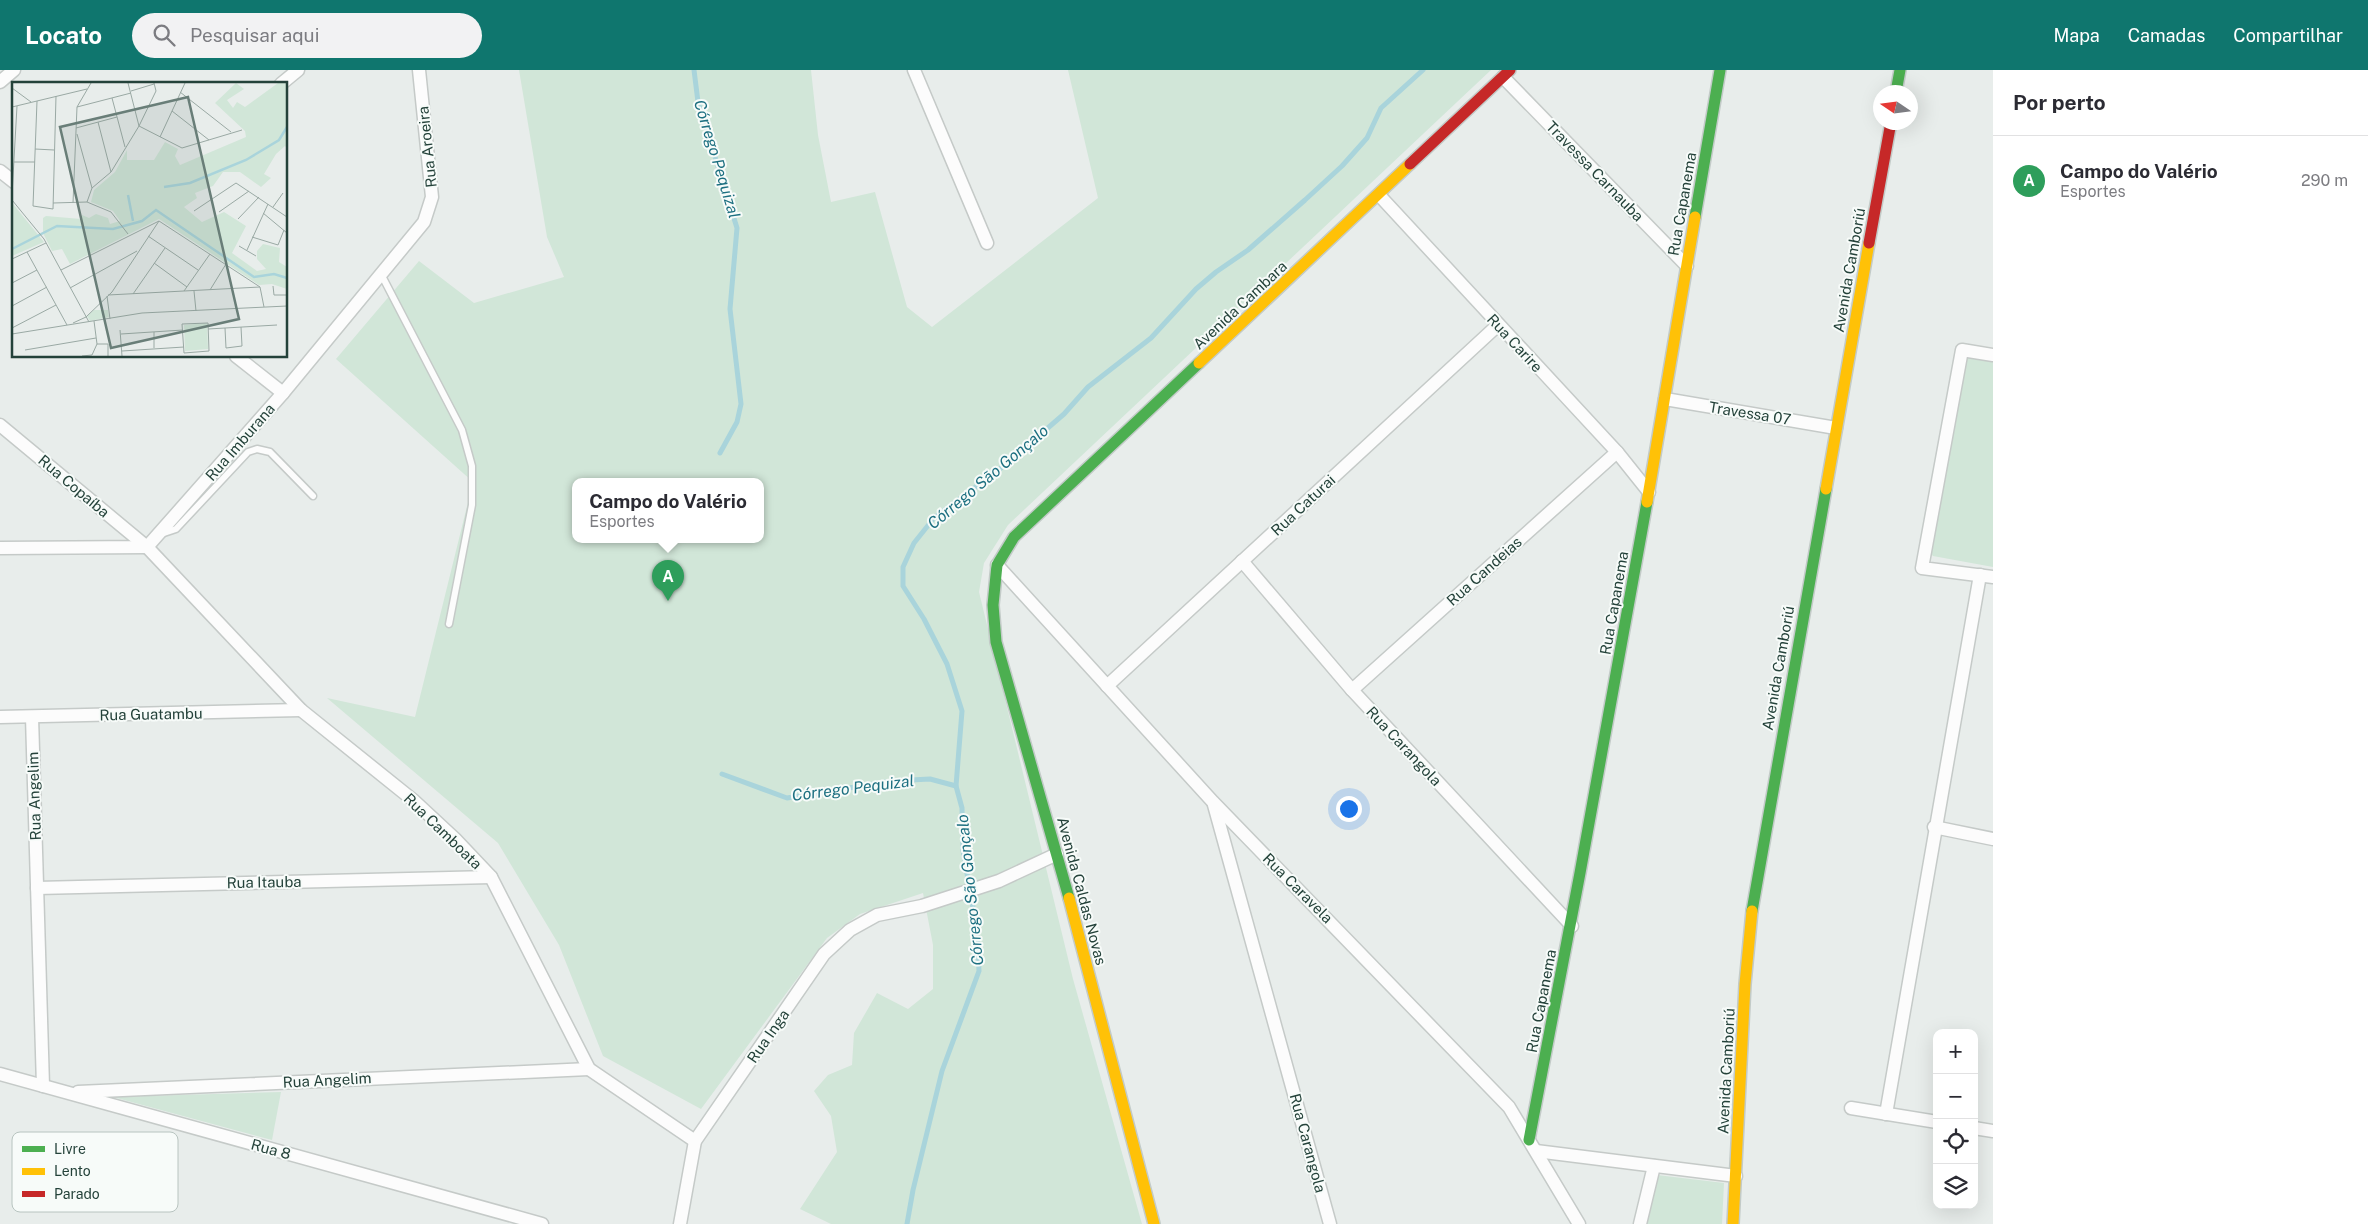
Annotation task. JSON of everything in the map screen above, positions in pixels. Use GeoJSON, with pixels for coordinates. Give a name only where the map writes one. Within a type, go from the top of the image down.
{"type":"FeatureCollection","features":[{"type":"Feature","properties":{"kind":"street"},"geometry":{"type":"LineString","coordinates":[[0,82],[14,70]]}},
{"type":"Feature","properties":{"kind":"street"},"geometry":{"type":"LineString","coordinates":[[283,82],[298,70]]}},
{"type":"Feature","properties":{"kind":"street","name":"Rua Aroeira"},"geometry":{"type":"LineString","coordinates":[[419,70],[432,198],[424,222]]}},
{"type":"Feature","properties":{"kind":"street"},"geometry":{"type":"LineString","coordinates":[[914,70],[987,243]]}},
{"type":"Feature","properties":{"kind":"street","name":"Rua Capanema"},"geometry":{"type":"LineString","coordinates":[[1529,1140],[1572,926],[1649,492],[1720,70]]}},
{"type":"Feature","properties":{"kind":"street"},"geometry":{"type":"LineString","coordinates":[[1897,85],[1900,70]]}},
{"type":"Feature","properties":{"kind":"street","name":"Travessa Carnauba"},"geometry":{"type":"LineString","coordinates":[[1506,73],[1687,266]]}},
{"type":"Feature","properties":{"kind":"street","name":"Avenida Cambara"},"geometry":{"type":"LineString","coordinates":[[996,565],[1014,537],[1379,195],[1506,73]]}},
{"type":"Feature","properties":{"kind":"street","name":"Avenida Camboriú"},"geometry":{"type":"LineString","coordinates":[[1733,1224],[1745,984],[1754,893],[1890,130]]}},
{"type":"Feature","properties":{"kind":"street"},"geometry":{"type":"LineString","coordinates":[[0,171],[12,180]]}},
{"type":"Feature","properties":{"kind":"street","name":"Rua Carire"},"geometry":{"type":"LineString","coordinates":[[1379,195],[1617,452],[1649,492]]}},
{"type":"Feature","properties":{"kind":"street","name":"Rua Imburana"},"geometry":{"type":"LineString","coordinates":[[147,547],[283,393],[424,222]]}},
{"type":"Feature","properties":{"kind":"street","name":"Rua Caturai"},"geometry":{"type":"LineString","coordinates":[[1107,686],[1498,325]]}},
{"type":"Feature","properties":{"kind":"street"},"geometry":{"type":"LineString","coordinates":[[1886,1114],[1934,827],[1987,576],[1922,568],[1962,350],[1993,355]]}},
{"type":"Feature","properties":{"kind":"street"},"geometry":{"type":"LineString","coordinates":[[239,358],[283,393]]}},
{"type":"Feature","properties":{"kind":"street","name":"Travessa 07"},"geometry":{"type":"LineString","coordinates":[[1665,399],[1836,428]]}},
{"type":"Feature","properties":{"kind":"street","name":"Rua Copaíba"},"geometry":{"type":"LineString","coordinates":[[0,425],[147,547]]}},
{"type":"Feature","properties":{"kind":"street","name":"Rua Candeias"},"geometry":{"type":"LineString","coordinates":[[1352,690],[1617,452]]}},
{"type":"Feature","properties":{"kind":"street"},"geometry":{"type":"LineString","coordinates":[[0,548],[147,547]]}},
{"type":"Feature","properties":{"kind":"street","name":"Rua Camboata"},"geometry":{"type":"LineString","coordinates":[[147,547],[301,710],[414,800],[491,877],[589,1069],[695,1141]]}},
{"type":"Feature","properties":{"kind":"street","name":"Rua Carangola"},"geometry":{"type":"LineString","coordinates":[[1242,561],[1352,690],[1572,926]]}},
{"type":"Feature","properties":{"kind":"street","name":"Rua Caravela"},"geometry":{"type":"LineString","coordinates":[[996,565],[1213,802],[1509,1107],[1579,1224]]}},
{"type":"Feature","properties":{"kind":"street","name":"Avenida Caldas Novas"},"geometry":{"type":"LineString","coordinates":[[996,565],[993,605],[996,642],[1057,854],[1154,1224]]}},
{"type":"Feature","properties":{"kind":"street","name":"Rua Guatambu"},"geometry":{"type":"LineString","coordinates":[[0,717],[301,710]]}},
{"type":"Feature","properties":{"kind":"street","name":"Rua Angelim"},"geometry":{"type":"LineString","coordinates":[[32,717],[43,1086]]}},
{"type":"Feature","properties":{"kind":"street","name":"Rua Carangola"},"geometry":{"type":"LineString","coordinates":[[1213,802],[1330,1224]]}},
{"type":"Feature","properties":{"kind":"street"},"geometry":{"type":"LineString","coordinates":[[1934,827],[1993,839]]}},
{"type":"Feature","properties":{"kind":"street","name":"Rua Inga"},"geometry":{"type":"LineString","coordinates":[[680,1224],[695,1141],[824,954],[850,930],[877,915],[922,906],[999,881],[1057,854]]}},
{"type":"Feature","properties":{"kind":"street","name":"Rua Itauba"},"geometry":{"type":"LineString","coordinates":[[37,888],[491,877]]}},
{"type":"Feature","properties":{"kind":"street","name":"Rua Angelim"},"geometry":{"type":"LineString","coordinates":[[65,1092],[589,1069]]}},
{"type":"Feature","properties":{"kind":"street","name":"Rua 8"},"geometry":{"type":"LineString","coordinates":[[0,1074],[542,1224]]}},
{"type":"Feature","properties":{"kind":"street"},"geometry":{"type":"LineString","coordinates":[[1851,1108],[1933,1121]]}},
{"type":"Feature","properties":{"kind":"street"},"geometry":{"type":"LineString","coordinates":[[1978,1129],[1993,1131]]}},
{"type":"Feature","properties":{"kind":"street"},"geometry":{"type":"LineString","coordinates":[[1536,1151],[1736,1176]]}},
{"type":"Feature","properties":{"kind":"street"},"geometry":{"type":"LineString","coordinates":[[1640,1224],[1654,1166]]}},
{"type":"Feature","properties":{"kind":"lane"},"geometry":{"type":"LineString","coordinates":[[381,274],[462,430],[472,466],[472,505],[449,624]]}},
{"type":"Feature","properties":{"kind":"lane"},"geometry":{"type":"LineString","coordinates":[[159,534],[176,529],[248,452],[256,449],[270,452],[313,496]]}},
{"type":"Feature","properties":{"kind":"green space"},"geometry":{"type":"Polygon","coordinates":[[[519,70],[811,70],[818,135],[831,202],[875,192],[907,307],[932,327],[1098,198],[1068,70],[1491,70],[1008,525],[984,563],[979,592],[1073,979],[1142,1224],[831,1224],[800,1209],[837,1152],[831,1116],[814,1091],[828,1075],[852,1065],[854,1033],[877,993],[908,1009],[933,989],[933,945],[923,893],[860,914],[827,938],[701,1109],[603,1056],[559,945],[498,843],[327,698],[415,717],[473,482],[336,359],[419,261],[474,303],[564,277],[547,237],[519,70]]]}},
{"type":"Feature","properties":{"kind":"green space"},"geometry":{"type":"Polygon","coordinates":[[[1967,357],[1993,361],[1993,567],[1933,556],[1930,553],[1964,360],[1967,357]]]}},
{"type":"Feature","properties":{"kind":"green space"},"geometry":{"type":"Polygon","coordinates":[[[281,1092],[272,1140],[113,1097],[281,1092]]]}},
{"type":"Feature","properties":{"kind":"green space"},"geometry":{"type":"Polygon","coordinates":[[[1657,1175],[1724,1183],[1722,1224],[1646,1224],[1657,1175]]]}},
{"type":"Feature","properties":{"kind":"waterway","name":"Córrego Pequizal"},"geometry":{"type":"LineString","coordinates":[[694,70],[698,102],[737,228],[730,309],[741,404],[737,422],[720,453]]}},
{"type":"Feature","properties":{"kind":"waterway","name":"Córrego São Gonçalo"},"geometry":{"type":"LineString","coordinates":[[907,1224],[913,1190],[942,1071],[979,971],[977,931],[963,850],[962,808],[956,786],[962,711],[947,664],[924,619],[903,586],[903,567],[914,543],[934,518],[1005,465],[1064,414],[1088,387],[1151,338],[1196,289],[1216,272],[1248,250],[1305,200],[1342,166],[1367,138],[1381,108],[1423,70]]}},
{"type":"Feature","properties":{"kind":"waterway","name":"Córrego Pequizal"},"geometry":{"type":"LineString","coordinates":[[722,774],[787,798],[892,781],[930,779],[956,786]]}},
{"type":"Feature","properties":{"kind":"traffic: fast"},"geometry":{"type":"LineString","coordinates":[[1695,217],[1720,70]]}},
{"type":"Feature","properties":{"kind":"traffic: fast"},"geometry":{"type":"LineString","coordinates":[[1897,85],[1900,70]]}},
{"type":"Feature","properties":{"kind":"traffic: fast"},"geometry":{"type":"LineString","coordinates":[[1069,898],[996,642],[993,605],[997,565],[1014,537],[1199,363]]}},
{"type":"Feature","properties":{"kind":"traffic: fast"},"geometry":{"type":"LineString","coordinates":[[1752,911],[1826,489]]}},
{"type":"Feature","properties":{"kind":"traffic: fast"},"geometry":{"type":"LineString","coordinates":[[1529,1140],[1580,873],[1647,502]]}},
{"type":"Feature","properties":{"kind":"traffic: slow"},"geometry":{"type":"LineString","coordinates":[[1199,363],[1410,164]]}},
{"type":"Feature","properties":{"kind":"traffic: slow"},"geometry":{"type":"LineString","coordinates":[[1647,502],[1695,217]]}},
{"type":"Feature","properties":{"kind":"traffic: slow"},"geometry":{"type":"LineString","coordinates":[[1826,489],[1869,243]]}},
{"type":"Feature","properties":{"kind":"traffic: slow"},"geometry":{"type":"LineString","coordinates":[[1069,898],[1154,1224]]}},
{"type":"Feature","properties":{"kind":"traffic: slow"},"geometry":{"type":"LineString","coordinates":[[1733,1224],[1745,984],[1752,911]]}},
{"type":"Feature","properties":{"kind":"traffic: jam"},"geometry":{"type":"LineString","coordinates":[[1410,164],[1510,70]]}},
{"type":"Feature","properties":{"kind":"traffic: jam"},"geometry":{"type":"LineString","coordinates":[[1869,243],[1890,130]]}},
{"type":"Feature","properties":{"kind":"place","name":"Campo do Valério"},"geometry":{"type":"Point","coordinates":[668,601]}}]}
